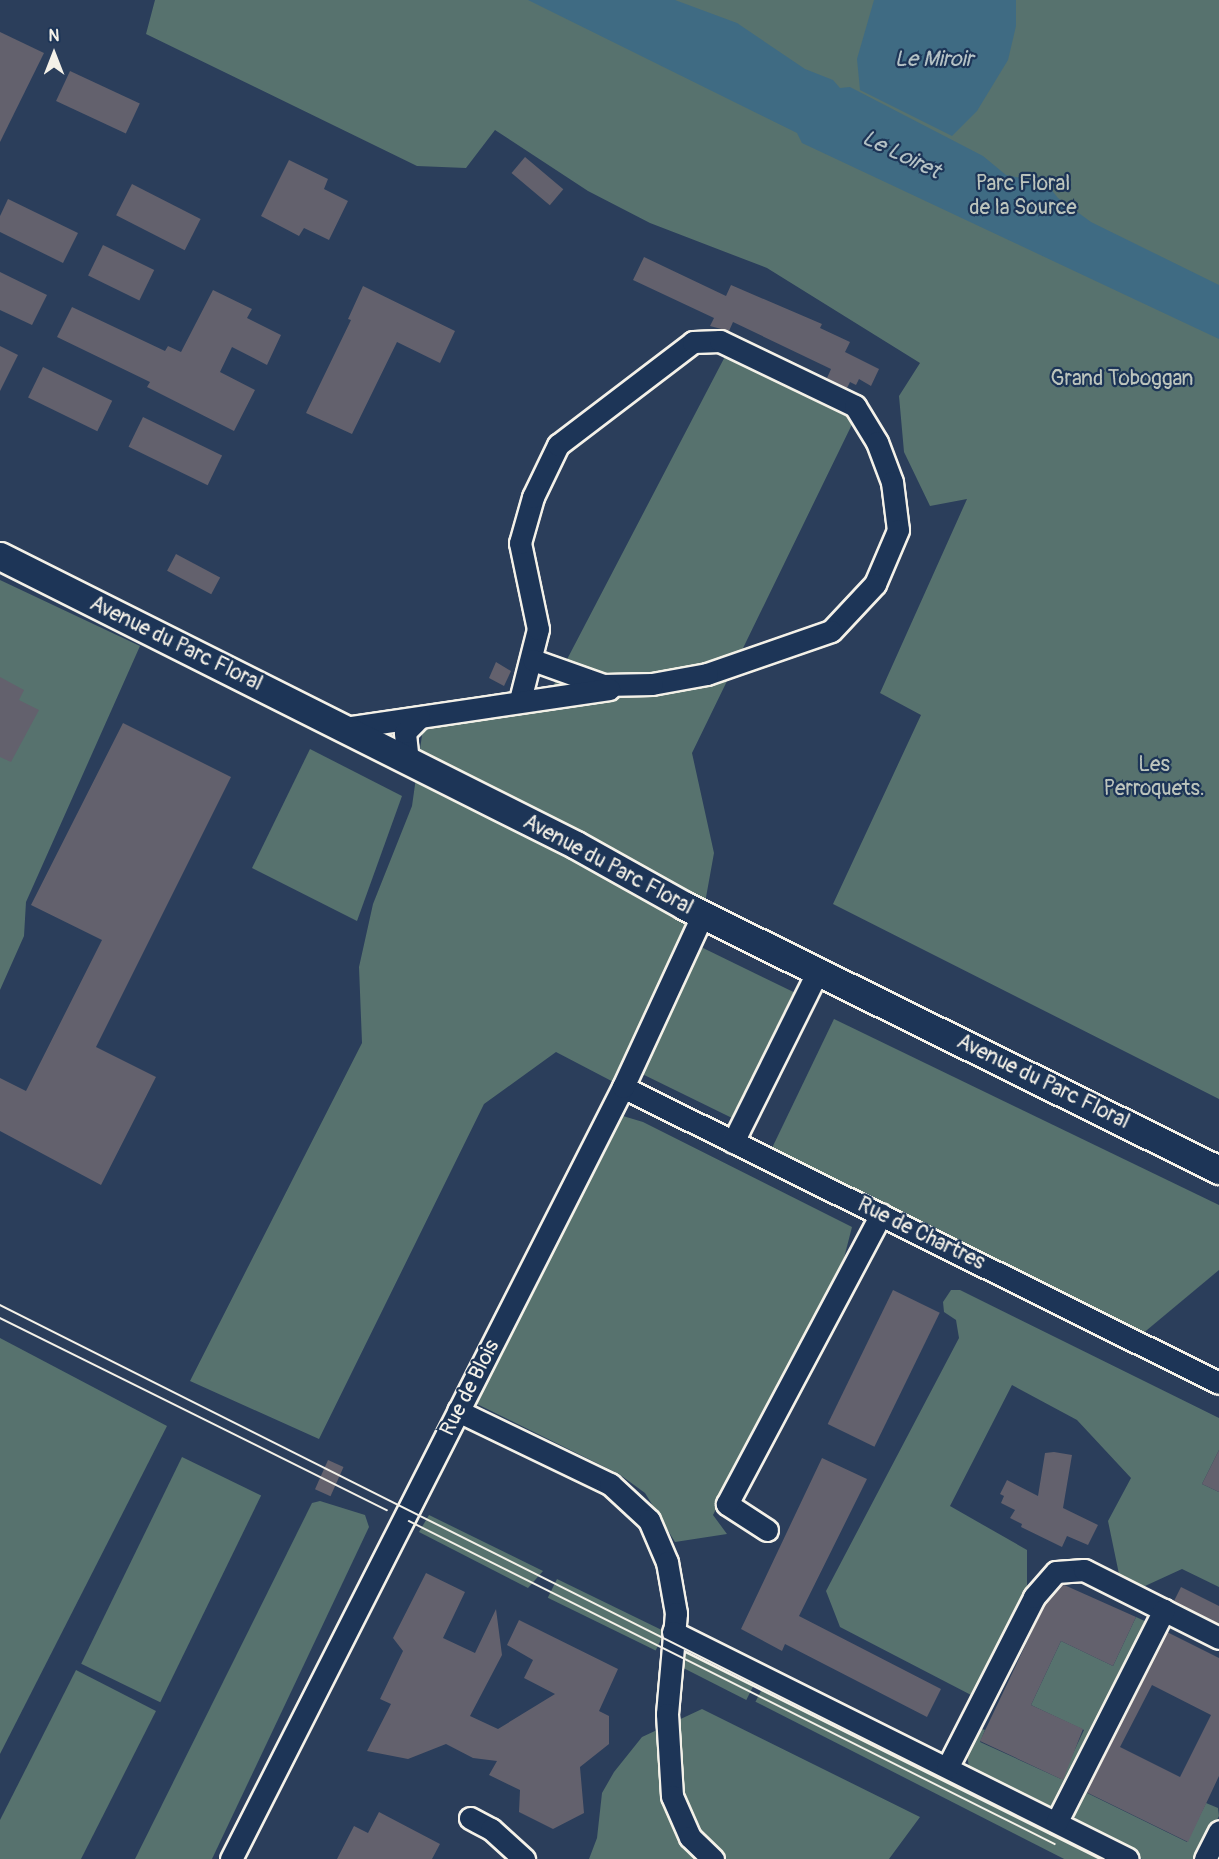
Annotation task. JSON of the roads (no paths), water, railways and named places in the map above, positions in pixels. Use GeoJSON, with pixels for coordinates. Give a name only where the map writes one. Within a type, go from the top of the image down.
{"type":"FeatureCollection","features":[{"type":"Feature","properties":{"kind":"main road","name":"Avenue du Parc Floral"},"geometry":{"type":"LineString","coordinates":[[0,556],[576,845],[703,914],[1219,1170]]}},
{"type":"Feature","properties":{"kind":"street"},"geometry":{"type":"LineString","coordinates":[[345,728],[520,700],[652,684],[707,674],[831,631],[875,585],[898,530],[892,482],[877,442],[855,406],[720,341],[693,342],[558,445],[533,497],[520,543],[538,629],[533,660],[520,700]]}},
{"type":"Feature","properties":{"kind":"street"},"geometry":{"type":"LineString","coordinates":[[533,660],[603,685],[652,684]]}},
{"type":"Feature","properties":{"kind":"street"},"geometry":{"type":"LineString","coordinates":[[408,762],[403,742],[405,732],[419,717]]}},
{"type":"Feature","properties":{"kind":"street","name":"Rue de Blois"},"geometry":{"type":"LineString","coordinates":[[231,1859],[623,1087],[703,914]]}},
{"type":"Feature","properties":{"kind":"street"},"geometry":{"type":"LineString","coordinates":[[734,1142],[818,971]]}},
{"type":"Feature","properties":{"kind":"street","name":"Rue de Chartres"},"geometry":{"type":"LineString","coordinates":[[623,1087],[1219,1383]]}},
{"type":"Feature","properties":{"kind":"street"},"geometry":{"type":"LineString","coordinates":[[766,1530],[727,1504],[881,1214]]}},
{"type":"Feature","properties":{"kind":"street"},"geometry":{"type":"LineString","coordinates":[[458,1411],[610,1484],[649,1520],[667,1562],[676,1613],[667,1714],[672,1796],[690,1837],[713,1859]]}},
{"type":"Feature","properties":{"kind":"street"},"geometry":{"type":"LineString","coordinates":[[947,1768],[1034,1597],[1056,1572],[1084,1570],[1219,1638]]}},
{"type":"Feature","properties":{"kind":"street"},"geometry":{"type":"LineString","coordinates":[[1056,1823],[1164,1610]]}},
{"type":"Feature","properties":{"kind":"street"},"geometry":{"type":"LineString","coordinates":[[673,1632],[1128,1859]]}},
{"type":"Feature","properties":{"kind":"street"},"geometry":{"type":"LineString","coordinates":[[470,1818],[490,1829],[524,1859]]}},
{"type":"Feature","properties":{"kind":"street"},"geometry":{"type":"LineString","coordinates":[[1205,1859],[1219,1831]]}},
{"type":"Feature","properties":{"kind":"water","name":"Le Loiret"},"geometry":{"type":"Polygon","coordinates":[[[528,0],[675,0],[737,23],[805,69],[833,80],[840,88],[850,87],[983,156],[1006,175],[1046,183],[1058,198],[1091,222],[1219,285],[1219,339],[802,143],[797,133],[528,0]]]}},
{"type":"Feature","properties":{"kind":"water","name":"Le Miroir"},"geometry":{"type":"Polygon","coordinates":[[[874,0],[1016,0],[1016,26],[1008,60],[977,111],[952,136],[860,90],[857,59],[874,0]]]}},
{"type":"Feature","properties":{"kind":"tram line"},"geometry":{"type":"LineString","coordinates":[[0,1305],[1104,1859]]}},
{"type":"Feature","properties":{"kind":"tram line"},"geometry":{"type":"LineString","coordinates":[[0,1318],[387,1510]]}},
{"type":"Feature","properties":{"kind":"tram line"},"geometry":{"type":"LineString","coordinates":[[409,1521],[1055,1844]]}},
{"type":"Feature","properties":{"kind":"park label","name":"Parc Floral de la Source"},"geometry":{"type":"Point","coordinates":[1023,196]}},
{"type":"Feature","properties":{"kind":"park label","name":"Grand Toboggan"},"geometry":{"type":"Point","coordinates":[1122,379]}},
{"type":"Feature","properties":{"kind":"park label","name":"Les Perroquets."},"geometry":{"type":"Point","coordinates":[1154,777]}}]}
